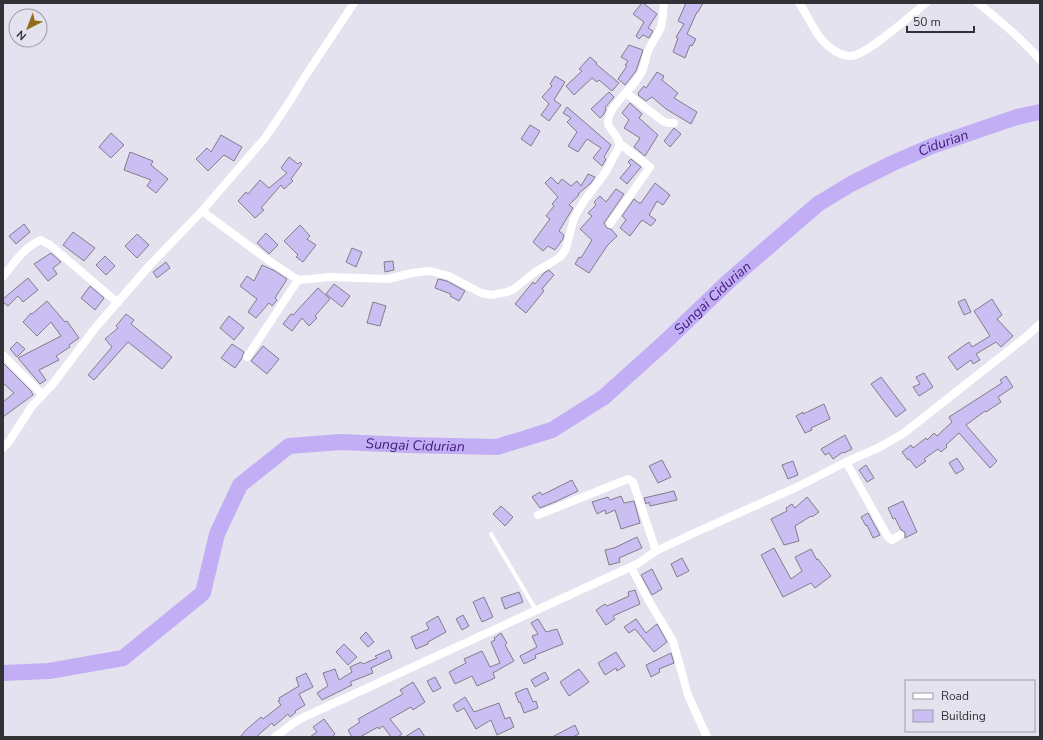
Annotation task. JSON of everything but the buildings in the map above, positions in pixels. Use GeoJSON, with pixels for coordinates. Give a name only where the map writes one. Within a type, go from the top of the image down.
{"type":"FeatureCollection","features":[{"type":"Feature","properties":{"kind":"street"},"geometry":{"type":"LineString","coordinates":[[3,448],[8,443],[32,406],[75,356],[96,327],[150,265],[202,211],[265,138],[354,3]]}},
{"type":"Feature","properties":{"kind":"street"},"geometry":{"type":"LineString","coordinates":[[610,224],[650,167],[619,142],[607,122],[611,111],[641,73],[649,49],[661,26],[664,3]]}},
{"type":"Feature","properties":{"kind":"street"},"geometry":{"type":"LineString","coordinates":[[799,3],[823,42],[833,50],[849,56],[855,55],[872,46],[926,3]]}},
{"type":"Feature","properties":{"kind":"street"},"geometry":{"type":"LineString","coordinates":[[978,3],[1004,24],[1040,60]]}},
{"type":"Feature","properties":{"kind":"street"},"geometry":{"type":"LineString","coordinates":[[626,93],[663,121],[674,123]]}},
{"type":"Feature","properties":{"kind":"street"},"geometry":{"type":"LineString","coordinates":[[202,211],[268,260],[298,280],[331,277],[388,279],[412,273],[430,271],[449,276],[481,293],[488,295],[511,290],[534,272],[558,259],[566,249],[574,218],[584,201],[605,173],[619,147],[619,142]]}},
{"type":"Feature","properties":{"kind":"street"},"geometry":{"type":"LineString","coordinates":[[3,277],[21,253],[31,245],[41,240],[50,245],[118,303]]}},
{"type":"Feature","properties":{"kind":"street"},"geometry":{"type":"LineString","coordinates":[[247,357],[298,280]]}},
{"type":"Feature","properties":{"kind":"street"},"geometry":{"type":"LineString","coordinates":[[275,737],[304,716],[631,567],[656,552],[692,534],[795,488],[846,462],[880,447],[904,433],[1027,336],[1040,324]]}},
{"type":"Feature","properties":{"kind":"street"},"geometry":{"type":"LineString","coordinates":[[3,355],[43,395]]}},
{"type":"Feature","properties":{"kind":"street"},"geometry":{"type":"LineString","coordinates":[[846,462],[888,537],[892,540],[900,535]]}},
{"type":"Feature","properties":{"kind":"street"},"geometry":{"type":"LineString","coordinates":[[538,515],[631,479],[656,552]]}},
{"type":"Feature","properties":{"kind":"street"},"geometry":{"type":"LineString","coordinates":[[631,567],[648,601],[673,641],[688,695],[708,737]]}},
{"type":"Feature","properties":{"kind":"lane"},"geometry":{"type":"LineString","coordinates":[[491,534],[536,610]]}},
{"type":"Feature","properties":{"kind":"waterway","name":"Sungai Cidurian"},"geometry":{"type":"LineString","coordinates":[[3,673],[49,671],[123,658],[203,593],[217,534],[240,485],[289,446],[341,442],[497,447],[552,430],[604,397],[664,343],[730,280],[818,204],[851,184],[932,146],[1017,117],[1040,112]]}},
{"type":"Feature","properties":{"kind":"water label","name":"Cidurian"},"geometry":{"type":"Point","coordinates":[944,144]}}]}
